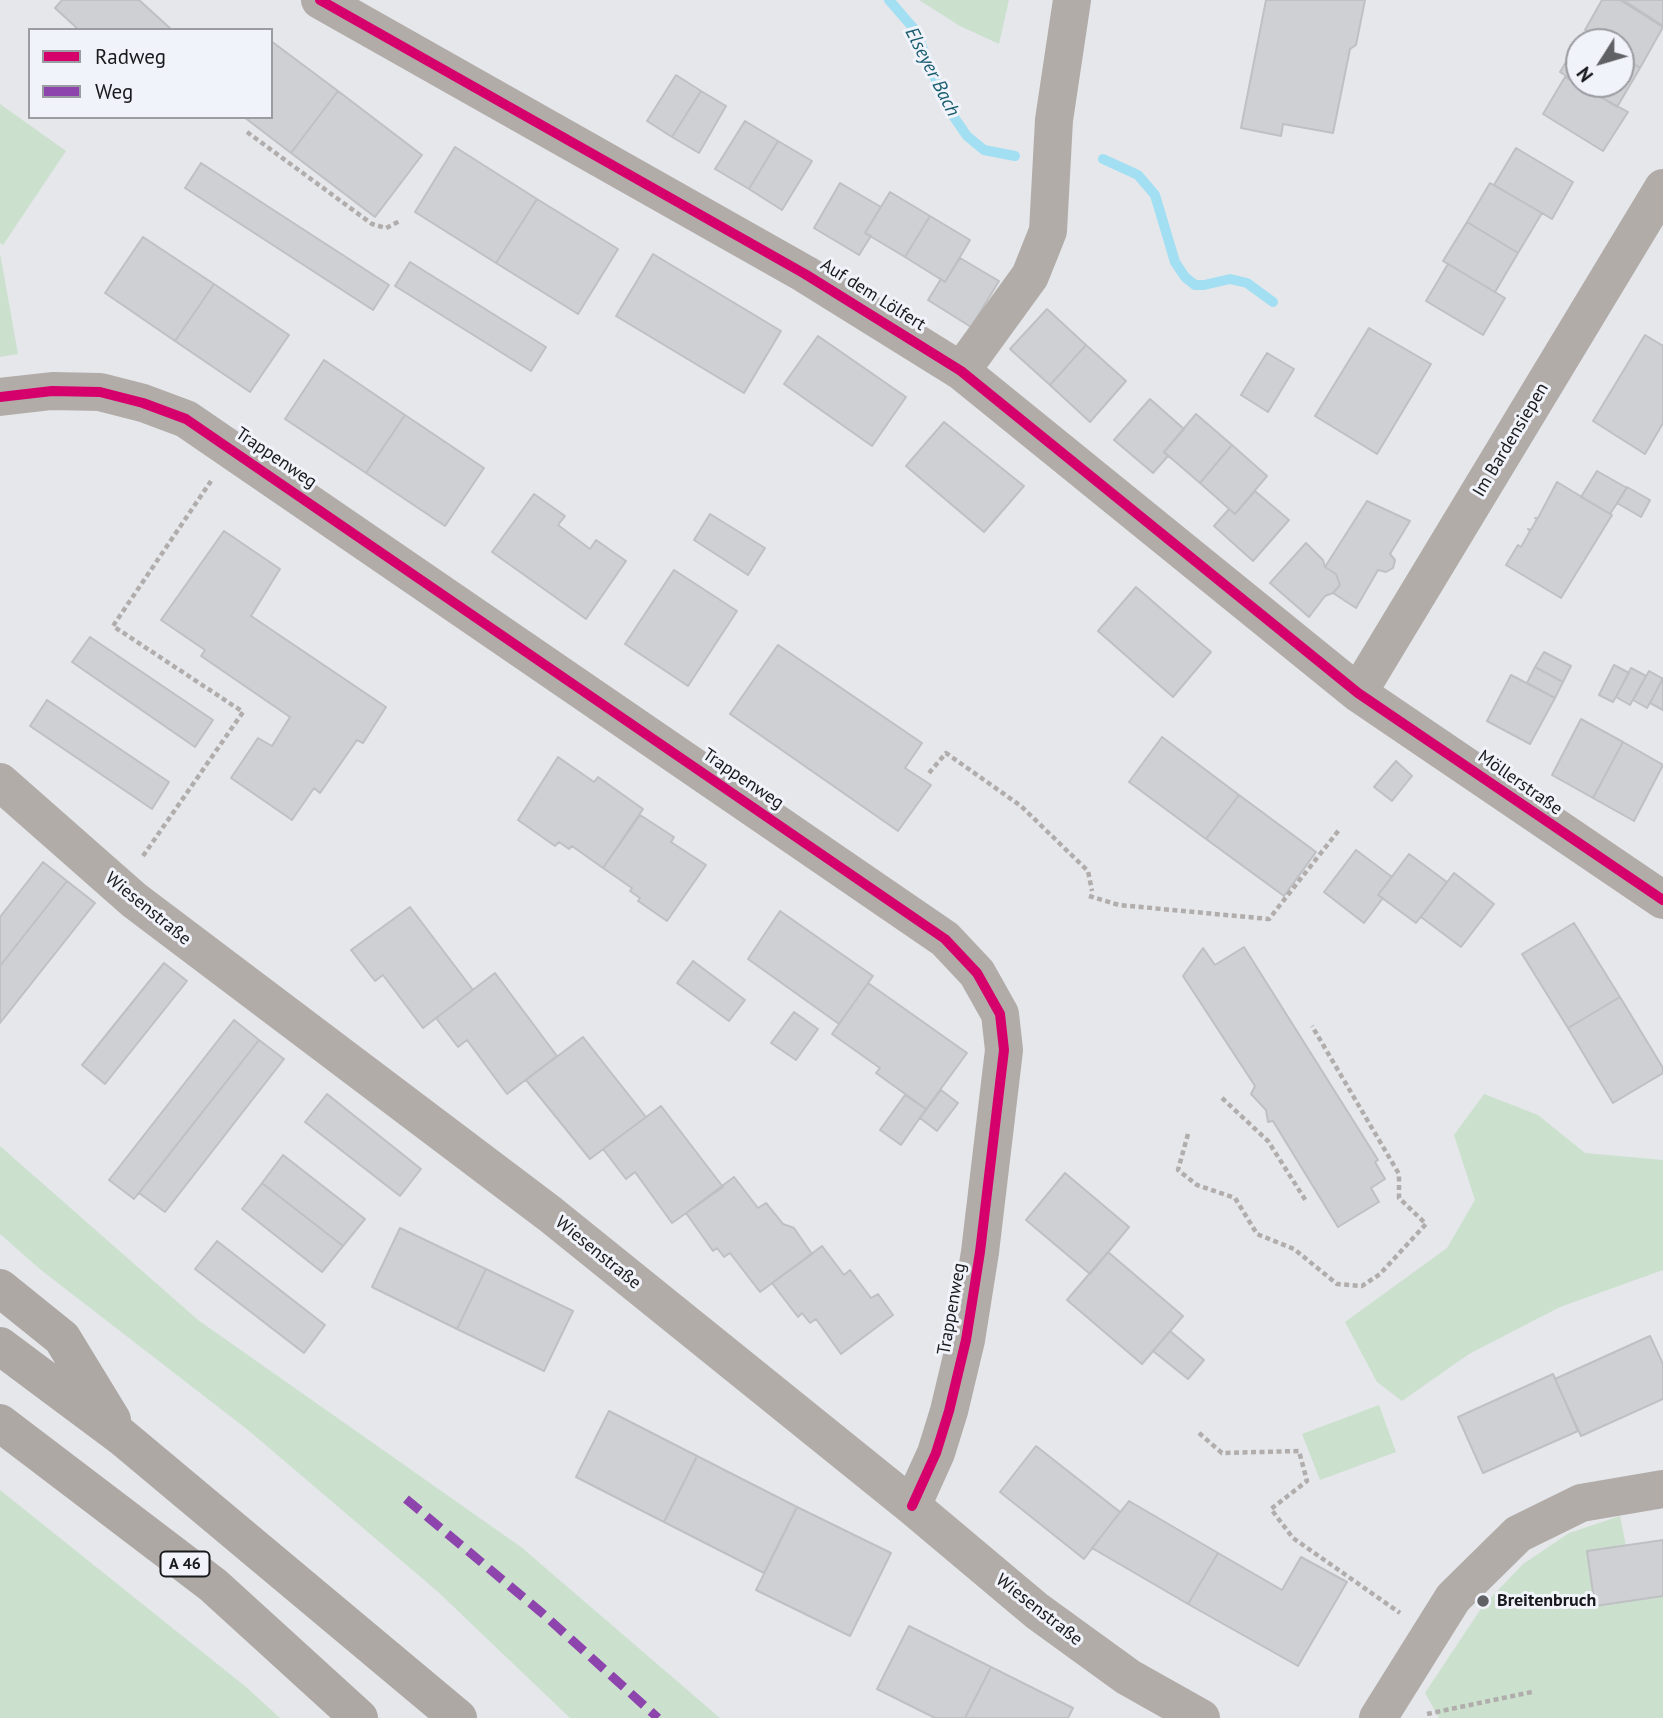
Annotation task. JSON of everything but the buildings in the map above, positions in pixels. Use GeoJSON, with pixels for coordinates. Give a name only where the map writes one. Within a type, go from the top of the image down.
{"type":"FeatureCollection","features":[{"type":"Feature","properties":{"kind":"highway"},"geometry":{"type":"LineString","coordinates":[[0,1288],[62,1338],[122,1437]]}},
{"type":"Feature","properties":{"kind":"highway"},"geometry":{"type":"LineString","coordinates":[[0,1346],[122,1437],[458,1718]]}},
{"type":"Feature","properties":{"kind":"highway","name":"A 46"},"geometry":{"type":"LineString","coordinates":[[0,1423],[213,1585],[359,1718]]}},
{"type":"Feature","properties":{"kind":"street","name":"Auf dem Lölfert"},"geometry":{"type":"LineString","coordinates":[[320,0],[805,274],[961,371],[1358,693]]}},
{"type":"Feature","properties":{"kind":"street"},"geometry":{"type":"LineString","coordinates":[[961,371],[1030,276],[1048,231],[1054,120],[1073,0]]}},
{"type":"Feature","properties":{"kind":"street","name":"Im Bardensiepen"},"geometry":{"type":"LineString","coordinates":[[1358,693],[1663,188]]}},
{"type":"Feature","properties":{"kind":"street","name":"Trappenweg"},"geometry":{"type":"LineString","coordinates":[[0,397],[52,391],[100,392],[143,403],[186,419],[945,939],[977,973],[1000,1014],[1004,1050],[980,1252],[966,1340],[949,1411],[912,1506]]}},
{"type":"Feature","properties":{"kind":"street","name":"Möllerstraße"},"geometry":{"type":"LineString","coordinates":[[1358,693],[1663,900]]}},
{"type":"Feature","properties":{"kind":"street","name":"Wiesenstraße"},"geometry":{"type":"LineString","coordinates":[[0,782],[121,889],[550,1214],[1047,1618],[1128,1677],[1201,1718]]}},
{"type":"Feature","properties":{"kind":"street"},"geometry":{"type":"LineString","coordinates":[[1379,1715],[1453,1598],[1518,1534],[1581,1503],[1663,1489]]}},
{"type":"Feature","properties":{"kind":"path"},"geometry":{"type":"LineString","coordinates":[[247,132],[372,224],[386,228],[400,220]]}},
{"type":"Feature","properties":{"kind":"path"},"geometry":{"type":"LineString","coordinates":[[121,889],[243,712],[113,626],[233,449]]}},
{"type":"Feature","properties":{"kind":"path"},"geometry":{"type":"LineString","coordinates":[[929,773],[946,753],[1021,806],[1088,872],[1090,893],[1119,905],[1269,919],[1339,830]]}},
{"type":"Feature","properties":{"kind":"path"},"geometry":{"type":"LineString","coordinates":[[1188,1134],[1178,1170],[1197,1185],[1235,1198],[1257,1234],[1294,1250],[1337,1284],[1362,1286],[1380,1274],[1426,1224],[1399,1198],[1399,1174],[1312,1026]]}},
{"type":"Feature","properties":{"kind":"path"},"geometry":{"type":"LineString","coordinates":[[1223,1098],[1268,1141],[1306,1201]]}},
{"type":"Feature","properties":{"kind":"path"},"geometry":{"type":"LineString","coordinates":[[1199,1433],[1222,1453],[1299,1451],[1307,1480],[1271,1509],[1293,1538],[1429,1633]]}},
{"type":"Feature","properties":{"kind":"path"},"geometry":{"type":"LineString","coordinates":[[1379,1715],[1417,1716],[1532,1692]]}},
{"type":"Feature","properties":{"kind":"green space"},"geometry":{"type":"Polygon","coordinates":[[[919,0],[1009,0],[999,44],[960,26],[919,0]]]}},
{"type":"Feature","properties":{"kind":"green space"},"geometry":{"type":"Polygon","coordinates":[[[0,104],[66,151],[3,245],[0,243],[0,104]]]}},
{"type":"Feature","properties":{"kind":"green space"},"geometry":{"type":"Polygon","coordinates":[[[0,253],[18,354],[0,357],[0,253]]]}},
{"type":"Feature","properties":{"kind":"green space"},"geometry":{"type":"Polygon","coordinates":[[[1484,1094],[1538,1115],[1585,1153],[1663,1160],[1663,1270],[1560,1307],[1469,1354],[1402,1401],[1377,1382],[1345,1322],[1447,1248],[1475,1200],[1454,1135],[1484,1094]]]}},
{"type":"Feature","properties":{"kind":"green space"},"geometry":{"type":"Polygon","coordinates":[[[0,1146],[198,1320],[521,1547],[720,1718],[570,1718],[437,1591],[248,1430],[41,1270],[0,1234],[0,1146]]]}},
{"type":"Feature","properties":{"kind":"green space"},"geometry":{"type":"Polygon","coordinates":[[[1379,1405],[1396,1452],[1320,1480],[1302,1434],[1379,1405]]]}},
{"type":"Feature","properties":{"kind":"green space"},"geometry":{"type":"Polygon","coordinates":[[[0,1490],[246,1687],[280,1718],[0,1718],[0,1490]]]}},
{"type":"Feature","properties":{"kind":"green space"},"geometry":{"type":"Polygon","coordinates":[[[1620,1516],[1626,1546],[1587,1552],[1595,1606],[1663,1596],[1663,1718],[1439,1718],[1425,1693],[1482,1607],[1523,1564],[1569,1533],[1620,1516]]]}},
{"type":"Feature","properties":{"kind":"waterway","name":"Elseyer Bach"},"geometry":{"type":"LineString","coordinates":[[889,0],[915,30],[947,107],[967,136],[984,150],[1015,156]]}},
{"type":"Feature","properties":{"kind":"waterway","name":"Elseyer Bach"},"geometry":{"type":"LineString","coordinates":[[1103,159],[1138,175],[1155,195],[1175,262],[1185,277],[1195,285],[1230,279],[1247,283],[1273,302]]}},
{"type":"Feature","properties":{"kind":"marked path"},"geometry":{"type":"LineString","coordinates":[[406,1499],[542,1613],[658,1718]]}},
{"type":"Feature","properties":{"kind":"cycle path"},"geometry":{"type":"LineString","coordinates":[[320,0],[805,274],[961,371],[1358,693],[1663,900]]}},
{"type":"Feature","properties":{"kind":"cycle path"},"geometry":{"type":"LineString","coordinates":[[0,397],[52,391],[100,392],[143,403],[186,419],[945,939],[977,973],[1000,1014],[1004,1050],[980,1252],[966,1340],[949,1411],[936,1453],[912,1506]]}},
{"type":"Feature","properties":{"kind":"place","name":"Breitenbruch"},"geometry":{"type":"Point","coordinates":[1483,1601]}}]}
